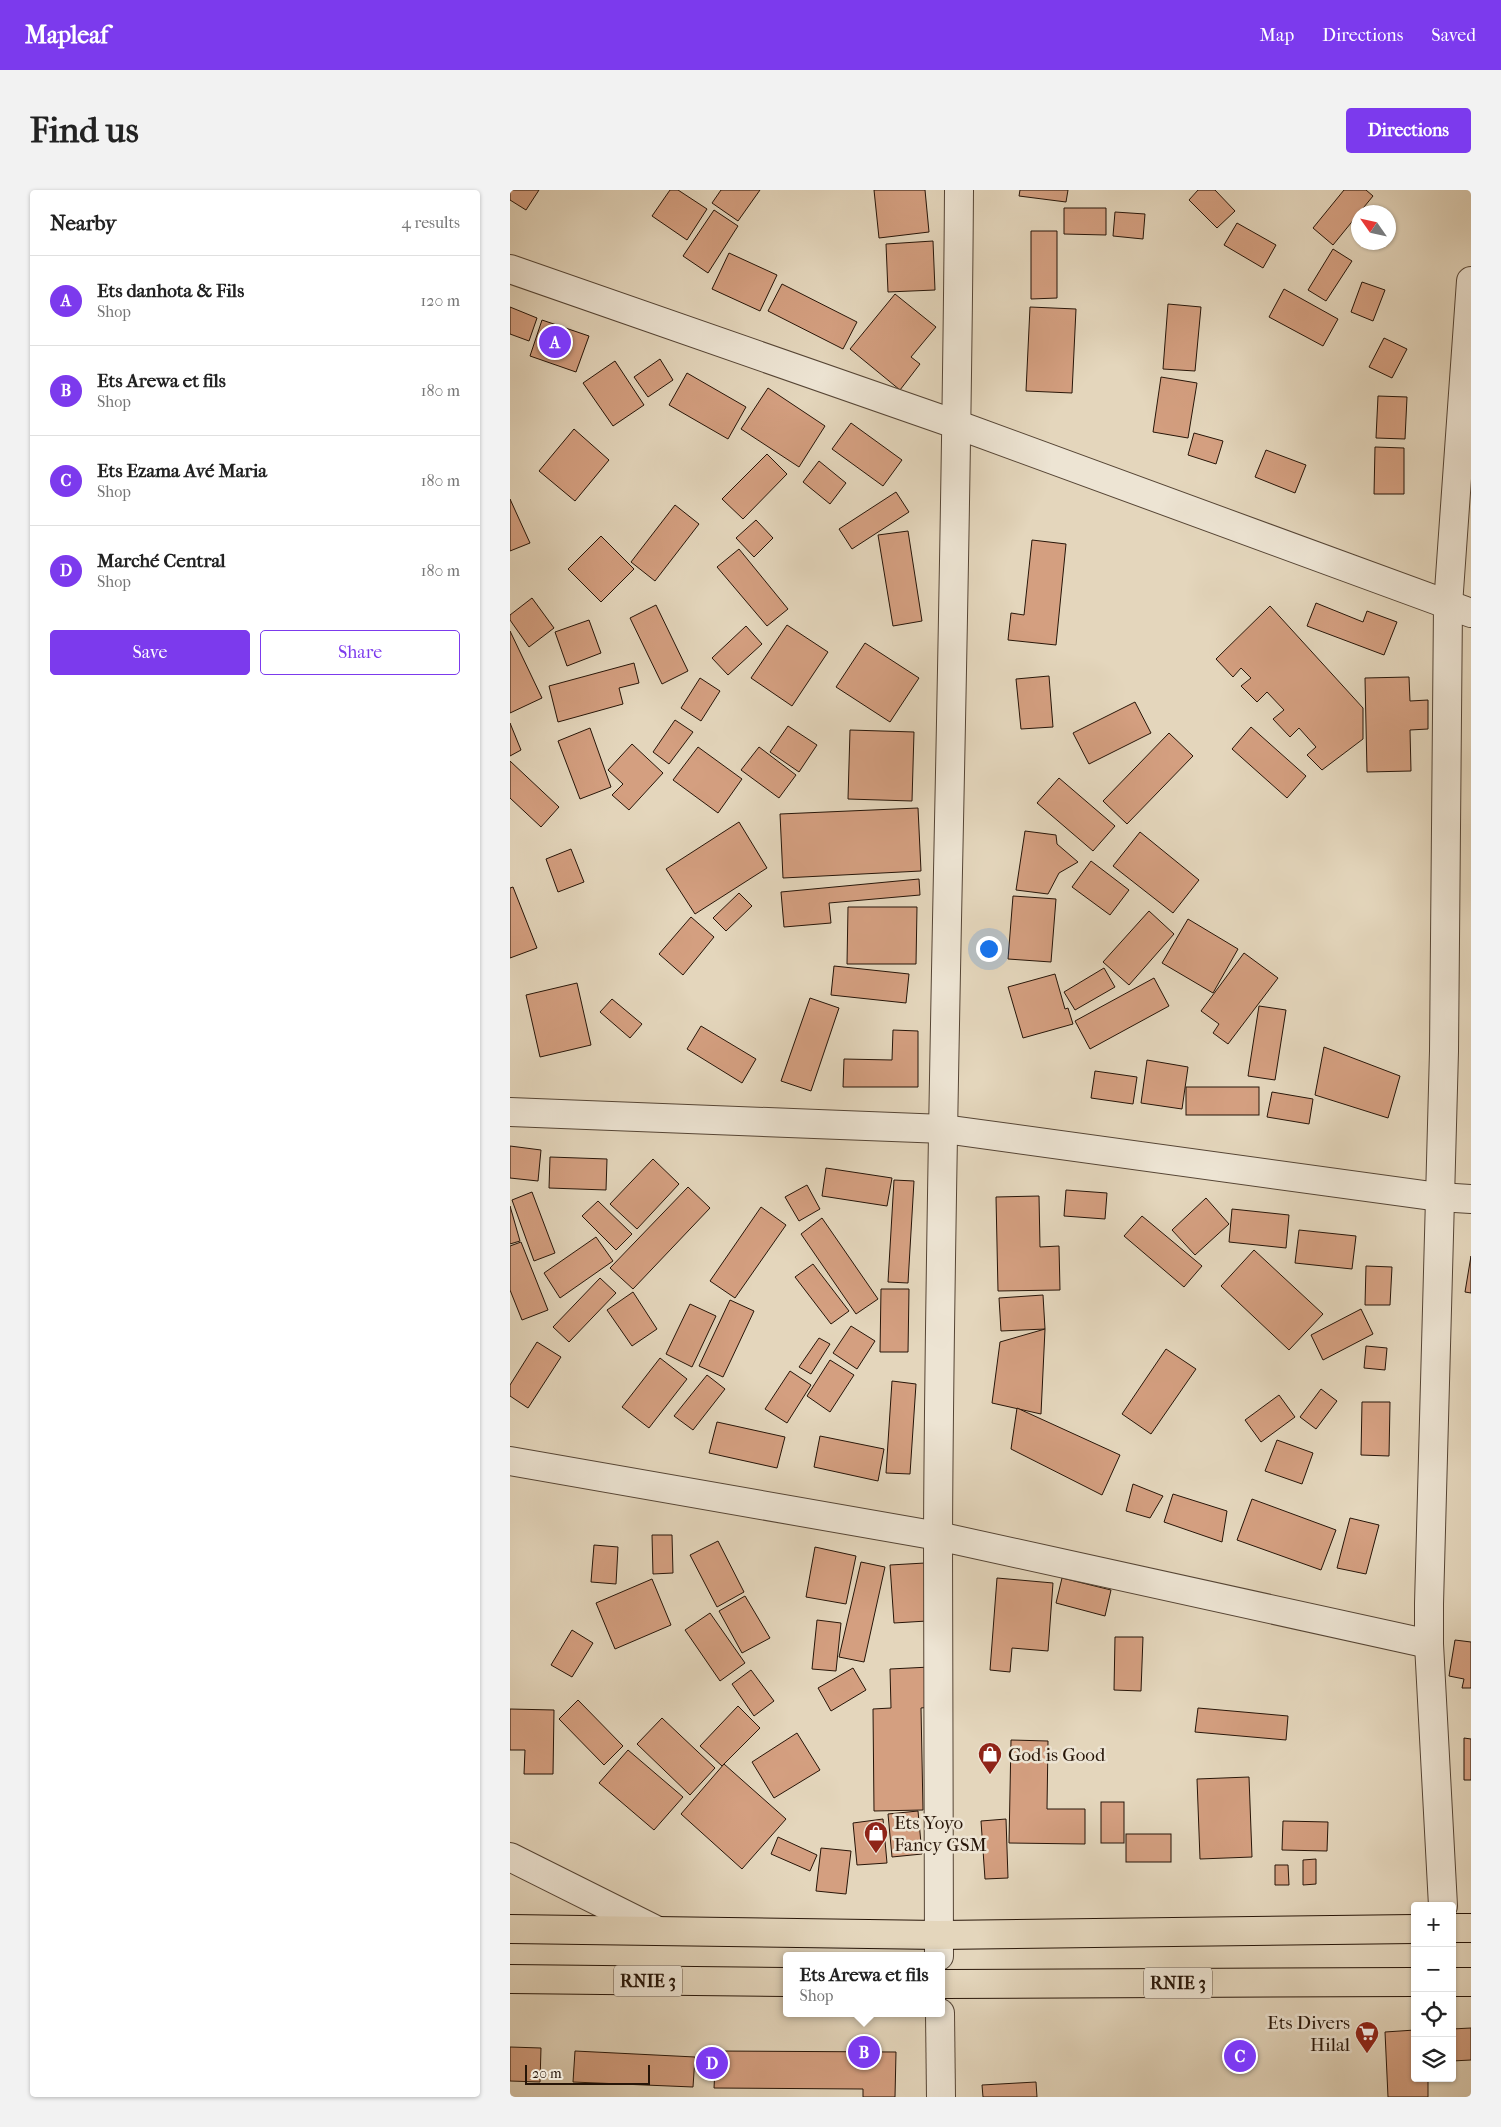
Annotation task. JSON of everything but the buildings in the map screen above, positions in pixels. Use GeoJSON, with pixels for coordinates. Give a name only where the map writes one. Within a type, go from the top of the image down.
{"type":"FeatureCollection","features":[{"type":"Feature","properties":{"kind":"highway"},"geometry":{"type":"LineString","coordinates":[[1456,1928],[1471,1928]]}},
{"type":"Feature","properties":{"kind":"highway"},"geometry":{"type":"LineString","coordinates":[[510,1929],[656,1930],[939,1945],[1411,1929]]}},
{"type":"Feature","properties":{"kind":"highway","name":"RNIE 3"},"geometry":{"type":"LineString","coordinates":[[510,1979],[783,1982]]}},
{"type":"Feature","properties":{"kind":"highway","name":"RNIE 3"},"geometry":{"type":"LineString","coordinates":[[945,1984],[1411,1982]]}},
{"type":"Feature","properties":{"kind":"highway"},"geometry":{"type":"LineString","coordinates":[[1456,1982],[1471,1982]]}},
{"type":"Feature","properties":{"kind":"street"},"geometry":{"type":"LineString","coordinates":[[939,1945],[938,1536],[958,425],[959,190]]}},
{"type":"Feature","properties":{"kind":"street"},"geometry":{"type":"LineString","coordinates":[[510,269],[958,425],[1459,609]]}},
{"type":"Feature","properties":{"kind":"street"},"geometry":{"type":"LineString","coordinates":[[1442,1902],[1429,1644],[1439,1197],[1471,281]]}},
{"type":"Feature","properties":{"kind":"street"},"geometry":{"type":"LineString","coordinates":[[510,1112],[944,1128],[1439,1197],[1471,1199]]}},
{"type":"Feature","properties":{"kind":"street"},"geometry":{"type":"LineString","coordinates":[[510,1461],[938,1536],[1429,1644]]}},
{"type":"Feature","properties":{"kind":"street"},"geometry":{"type":"LineString","coordinates":[[510,1858],[656,1930]]}},
{"type":"Feature","properties":{"kind":"street"},"geometry":{"type":"LineString","coordinates":[[940,2017],[941,2097]]}},
{"type":"Feature","properties":{"kind":"place","name":"Ets danhota & Fils"},"geometry":{"type":"Point","coordinates":[555,342]}},
{"type":"Feature","properties":{"kind":"place","name":"God is Good"},"geometry":{"type":"Point","coordinates":[990,1775]}},
{"type":"Feature","properties":{"kind":"place","name":"Ets Yoyo Fancy GSM"},"geometry":{"type":"Point","coordinates":[876,1854]}},
{"type":"Feature","properties":{"kind":"place","name":"Ets Arewa et fils"},"geometry":{"type":"Point","coordinates":[864,2052]}},
{"type":"Feature","properties":{"kind":"place","name":"Ets Divers Hilal"},"geometry":{"type":"Point","coordinates":[1367,2054]}},
{"type":"Feature","properties":{"kind":"place","name":"Ets Ezama Avé Maria"},"geometry":{"type":"Point","coordinates":[1240,2056]}},
{"type":"Feature","properties":{"kind":"place","name":"Marché Central"},"geometry":{"type":"Point","coordinates":[712,2063]}}]}
